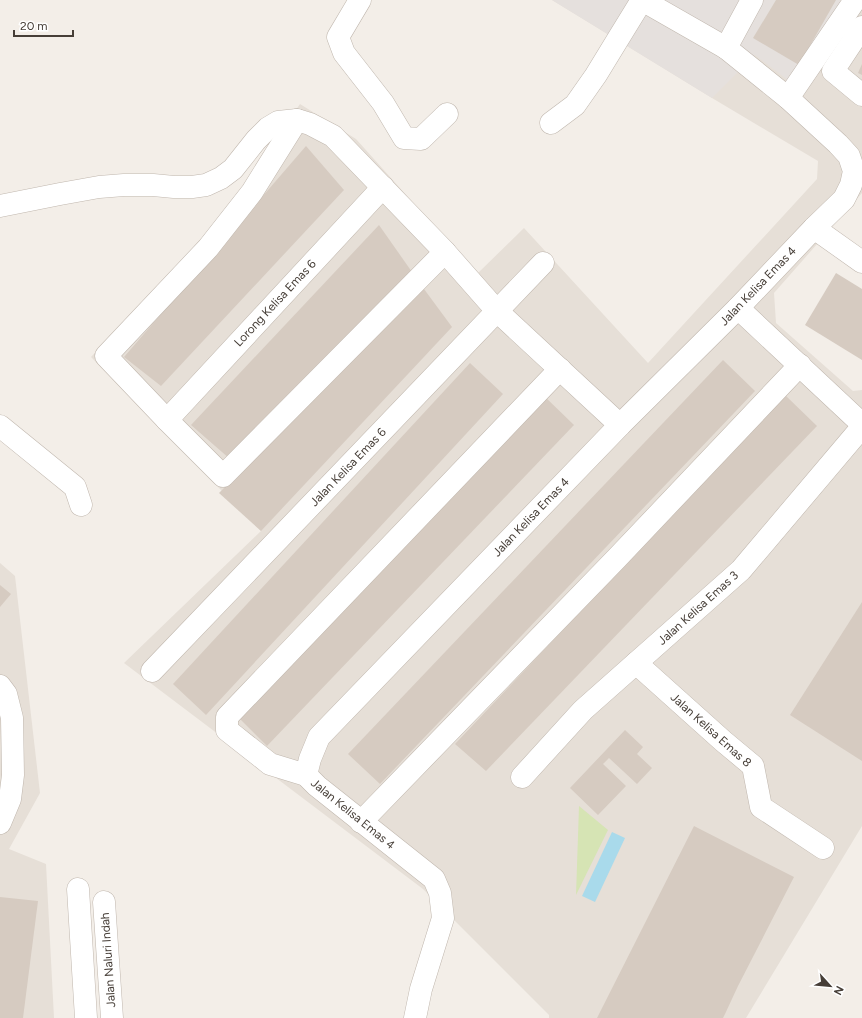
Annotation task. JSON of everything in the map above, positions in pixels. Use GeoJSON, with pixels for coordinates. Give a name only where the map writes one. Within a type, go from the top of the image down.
{"type":"FeatureCollection","features":[{"type":"Feature","properties":{"kind":"street"},"geometry":{"type":"LineString","coordinates":[[360,0],[338,37],[344,53],[383,102],[404,138],[421,139],[447,114]]}},
{"type":"Feature","properties":{"kind":"street"},"geometry":{"type":"LineString","coordinates":[[551,123],[575,105],[596,75],[642,0]]}},
{"type":"Feature","properties":{"kind":"street","name":"Jalan Kelisa Emas 4"},"geometry":{"type":"LineString","coordinates":[[415,1018],[443,918],[440,893],[434,879],[361,822],[317,786],[306,775],[310,759],[319,737],[620,425],[738,308],[844,198],[851,185],[858,166],[838,144],[788,98],[726,48],[642,0]]}},
{"type":"Feature","properties":{"kind":"street"},"geometry":{"type":"LineString","coordinates":[[726,48],[752,0]]}},
{"type":"Feature","properties":{"kind":"street"},"geometry":{"type":"LineString","coordinates":[[788,98],[854,0]]}},
{"type":"Feature","properties":{"kind":"street"},"geometry":{"type":"LineString","coordinates":[[862,27],[833,71],[862,95]]}},
{"type":"Feature","properties":{"kind":"street"},"geometry":{"type":"LineString","coordinates":[[297,120],[252,192],[208,248],[106,356],[223,476],[446,252]]}},
{"type":"Feature","properties":{"kind":"street"},"geometry":{"type":"LineString","coordinates":[[0,206],[99,187],[124,185],[192,187],[206,184],[221,178],[234,169],[256,140],[268,128],[278,122],[297,120],[310,124],[333,136],[446,252],[497,311],[620,425]]}},
{"type":"Feature","properties":{"kind":"street","name":"Lorong Kelisa Emas 6"},"geometry":{"type":"LineString","coordinates":[[167,420],[383,187]]}},
{"type":"Feature","properties":{"kind":"street"},"geometry":{"type":"LineString","coordinates":[[814,228],[862,262]]}},
{"type":"Feature","properties":{"kind":"street","name":"Jalan Kelisa Emas 6"},"geometry":{"type":"LineString","coordinates":[[152,671],[543,263]]}},
{"type":"Feature","properties":{"kind":"street","name":"Jalan Kelisa Emas 3"},"geometry":{"type":"LineString","coordinates":[[522,777],[583,710],[741,570],[862,425],[738,308]]}},
{"type":"Feature","properties":{"kind":"street"},"geometry":{"type":"LineString","coordinates":[[361,822],[616,559],[800,366]]}},
{"type":"Feature","properties":{"kind":"street"},"geometry":{"type":"LineString","coordinates":[[306,775],[270,764],[227,730],[227,717],[560,369]]}},
{"type":"Feature","properties":{"kind":"street"},"geometry":{"type":"LineString","coordinates":[[0,426],[75,487],[81,505]]}},
{"type":"Feature","properties":{"kind":"street","name":"Jalan Kelisa Emas 8"},"geometry":{"type":"LineString","coordinates":[[636,663],[753,766],[760,807],[823,848]]}},
{"type":"Feature","properties":{"kind":"street"},"geometry":{"type":"LineString","coordinates":[[0,686],[6,694],[12,718],[13,776],[10,799],[0,823]]}},
{"type":"Feature","properties":{"kind":"street"},"geometry":{"type":"LineString","coordinates":[[78,889],[86,1018]]}},
{"type":"Feature","properties":{"kind":"street","name":"Jalan Naluri Indah"},"geometry":{"type":"LineString","coordinates":[[104,902],[112,1018]]}},
{"type":"Feature","properties":{"kind":"shaded area"},"geometry":{"type":"Polygon","coordinates":[[[552,0],[862,0],[862,193],[774,293],[776,323],[853,391],[862,390],[862,826],[746,1018],[549,1018],[549,1015],[423,889],[124,663],[261,531],[91,357],[222,217],[300,104],[356,139],[477,274],[524,228],[648,363],[817,179],[818,161],[552,0]]]}},
{"type":"Feature","properties":{"kind":"shaded area"},"geometry":{"type":"Polygon","coordinates":[[[552,0],[862,0],[862,8],[805,93],[755,55],[712,98],[552,0]]]}},
{"type":"Feature","properties":{"kind":"shaded area"},"geometry":{"type":"Polygon","coordinates":[[[0,563],[15,576],[40,793],[9,849],[46,864],[54,1018],[0,1018],[0,563]]]}},
{"type":"Feature","properties":{"kind":"green space"},"geometry":{"type":"Polygon","coordinates":[[[579,806],[608,830],[576,895],[579,806]]]}},
{"type":"Feature","properties":{"kind":"water"},"geometry":{"type":"Polygon","coordinates":[[[612,832],[625,838],[595,902],[582,896],[612,832]]]}},
{"type":"Feature","properties":{"kind":"building"},"geometry":{"type":"Polygon","coordinates":[[[776,0],[836,0],[799,65],[753,38],[776,0]]]}},
{"type":"Feature","properties":{"kind":"building"},"geometry":{"type":"Polygon","coordinates":[[[862,64],[862,75],[858,73],[862,64]]]}},
{"type":"Feature","properties":{"kind":"building"},"geometry":{"type":"Polygon","coordinates":[[[306,146],[344,190],[161,386],[124,357],[306,146]]]}},
{"type":"Feature","properties":{"kind":"building"},"geometry":{"type":"Polygon","coordinates":[[[379,225],[412,272],[230,459],[191,425],[379,225]]]}},
{"type":"Feature","properties":{"kind":"building"},"geometry":{"type":"Polygon","coordinates":[[[836,273],[862,289],[862,360],[805,325],[836,273]]]}},
{"type":"Feature","properties":{"kind":"building"},"geometry":{"type":"Polygon","coordinates":[[[424,289],[452,327],[261,531],[219,493],[424,289]]]}},
{"type":"Feature","properties":{"kind":"building"},"geometry":{"type":"Polygon","coordinates":[[[723,360],[755,391],[380,784],[348,754],[723,360]]]}},
{"type":"Feature","properties":{"kind":"building"},"geometry":{"type":"Polygon","coordinates":[[[470,363],[503,394],[206,715],[173,684],[470,363]]]}},
{"type":"Feature","properties":{"kind":"building"},"geometry":{"type":"Polygon","coordinates":[[[542,394],[574,425],[267,746],[236,715],[542,394]]]}},
{"type":"Feature","properties":{"kind":"building"},"geometry":{"type":"Polygon","coordinates":[[[785,395],[817,426],[486,771],[455,744],[785,395]]]}},
{"type":"Feature","properties":{"kind":"building"},"geometry":{"type":"Polygon","coordinates":[[[0,585],[11,594],[0,607],[0,585]]]}},
{"type":"Feature","properties":{"kind":"building"},"geometry":{"type":"Polygon","coordinates":[[[862,602],[862,761],[790,715],[862,602]]]}},
{"type":"Feature","properties":{"kind":"building"},"geometry":{"type":"Polygon","coordinates":[[[625,730],[643,747],[637,754],[652,768],[637,784],[609,758],[603,764],[626,786],[598,815],[570,788],[625,730]]]}},
{"type":"Feature","properties":{"kind":"building"},"geometry":{"type":"Polygon","coordinates":[[[694,826],[794,877],[723,1018],[597,1018],[694,826]]]}},
{"type":"Feature","properties":{"kind":"building"},"geometry":{"type":"Polygon","coordinates":[[[0,897],[38,901],[23,1018],[0,1018],[0,897]]]}}]}
